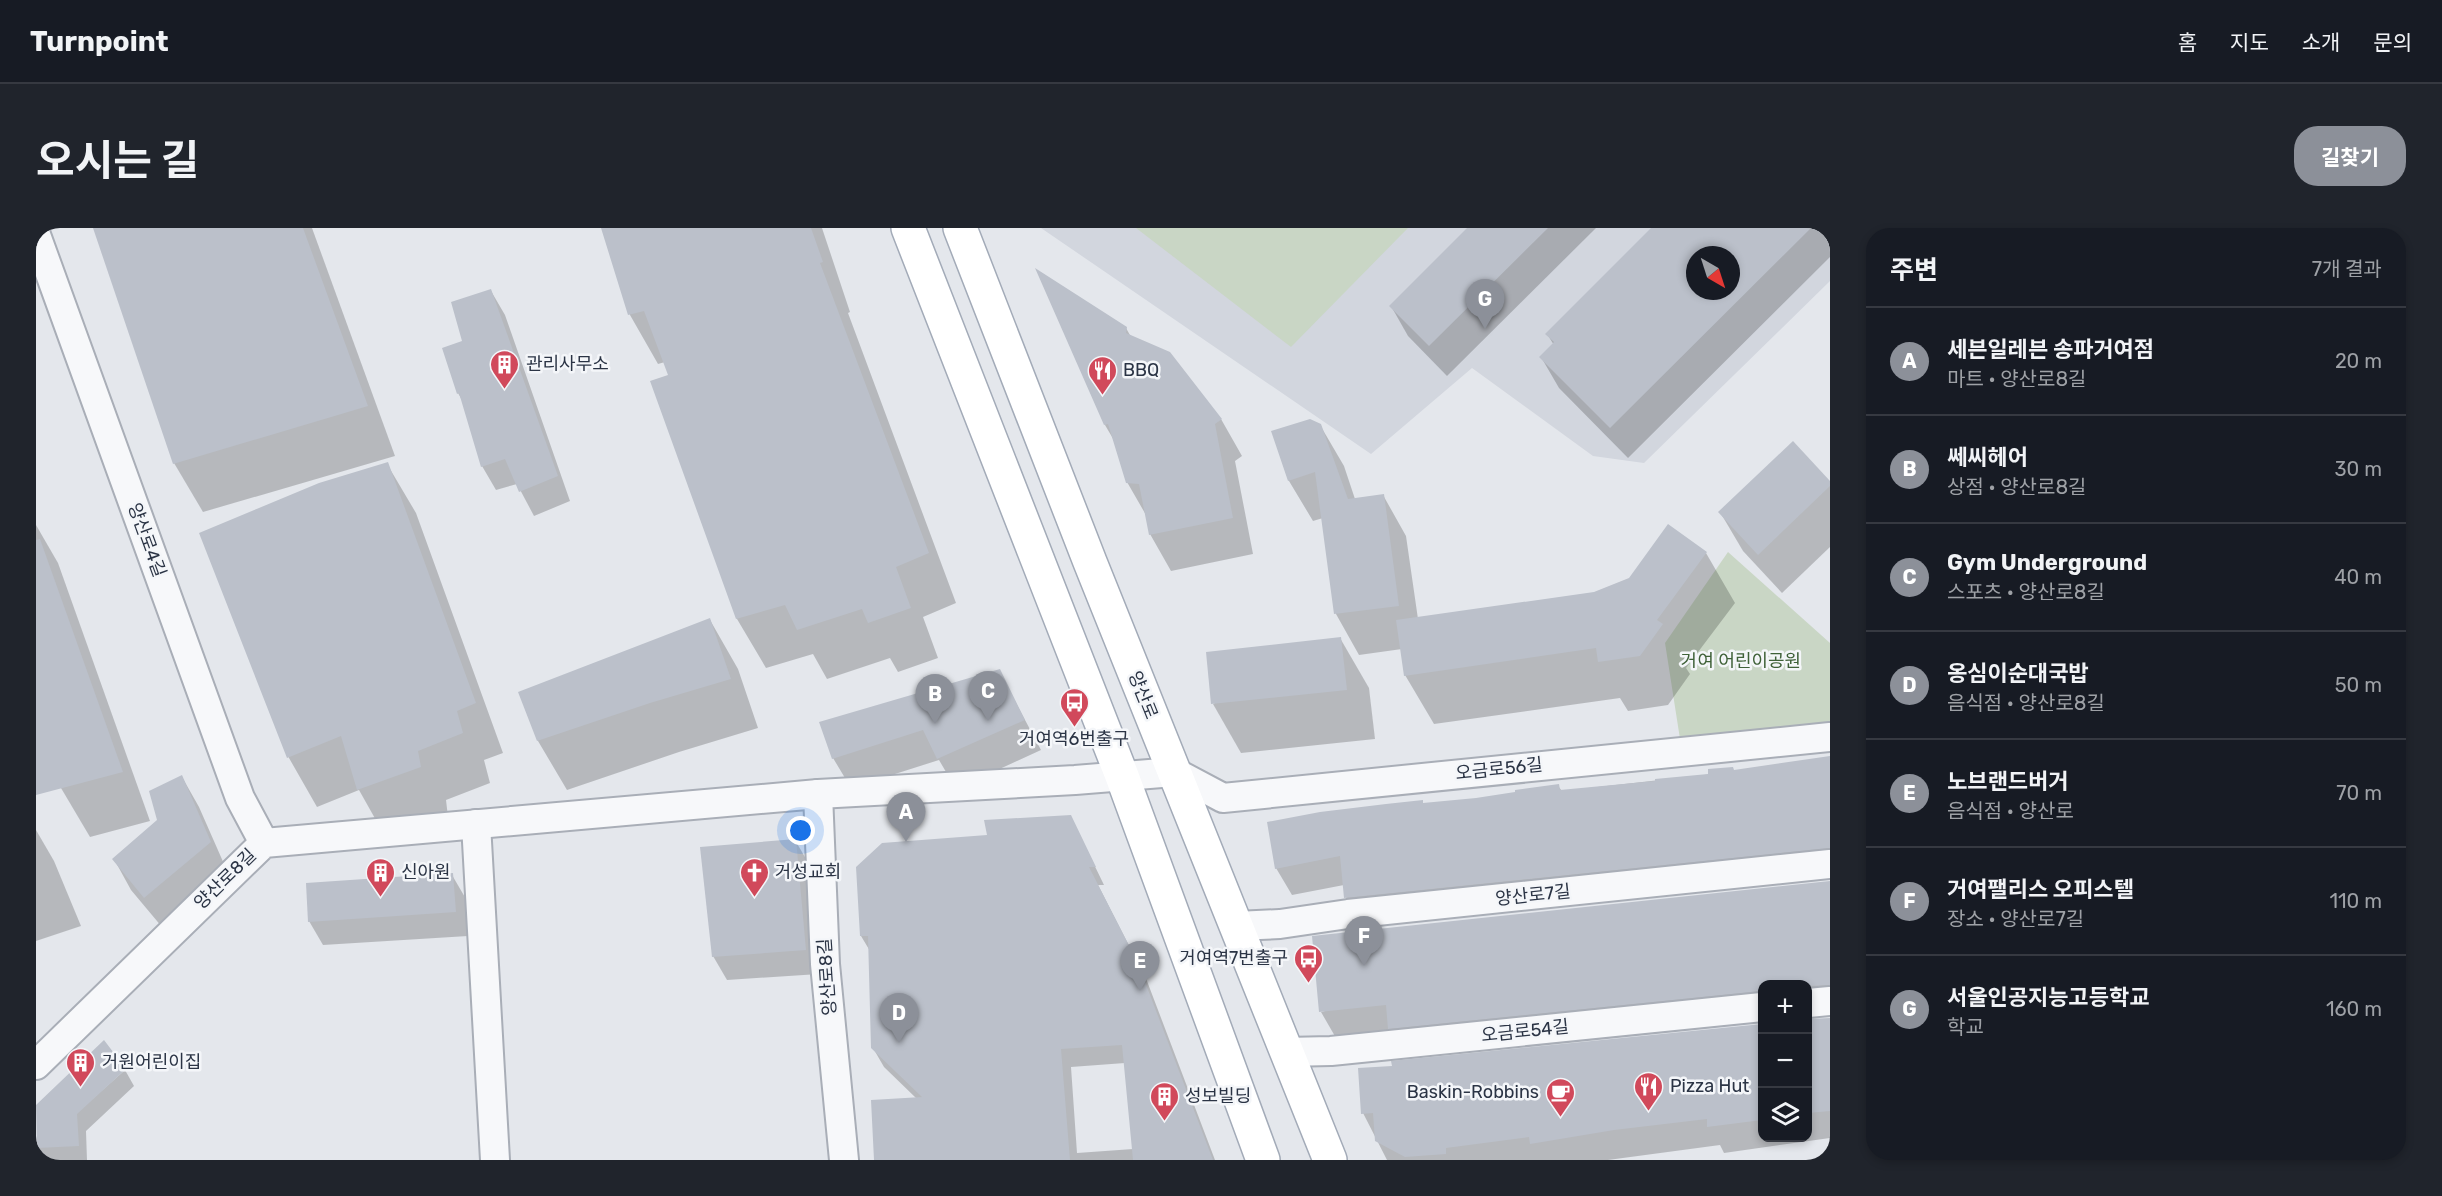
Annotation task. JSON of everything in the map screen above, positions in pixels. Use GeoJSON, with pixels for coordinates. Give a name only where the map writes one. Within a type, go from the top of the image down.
{"type":"FeatureCollection","features":[{"type":"Feature","properties":{"kind":"main road"},"geometry":{"type":"LineString","coordinates":[[908,228],[1122,776],[1263,1160]]}},
{"type":"Feature","properties":{"kind":"main road","name":"양산로"},"geometry":{"type":"LineString","coordinates":[[960,228],[1174,772],[1330,1160]]}},
{"type":"Feature","properties":{"kind":"street","name":"양산로4길"},"geometry":{"type":"LineString","coordinates":[[36,235],[240,798],[264,843]]}},
{"type":"Feature","properties":{"kind":"street","name":"오금로56길"},"geometry":{"type":"LineString","coordinates":[[1174,772],[1223,798],[1830,737]]}},
{"type":"Feature","properties":{"kind":"street","name":"양산로8길"},"geometry":{"type":"LineString","coordinates":[[36,1065],[264,843],[818,794],[1174,772]]}},
{"type":"Feature","properties":{"kind":"street","name":"양산로8길"},"geometry":{"type":"LineString","coordinates":[[818,794],[825,964],[844,1160]]}},
{"type":"Feature","properties":{"kind":"street"},"geometry":{"type":"LineString","coordinates":[[476,824],[495,1160]]}},
{"type":"Feature","properties":{"kind":"street","name":"양산로7길"},"geometry":{"type":"LineString","coordinates":[[1236,926],[1280,924],[1348,914],[1830,864]]}},
{"type":"Feature","properties":{"kind":"street"},"geometry":{"type":"LineString","coordinates":[[1812,1003],[1830,1001]]}},
{"type":"Feature","properties":{"kind":"street","name":"오금로54길"},"geometry":{"type":"LineString","coordinates":[[1286,1052],[1331,1051],[1758,1007]]}},
{"type":"Feature","properties":{"kind":"shaded area"},"geometry":{"type":"Polygon","coordinates":[[[1041,228],[1830,228],[1830,281],[1644,463],[1593,456],[1472,368],[1371,454],[1041,228]]]}},
{"type":"Feature","properties":{"kind":"green space"},"geometry":{"type":"Polygon","coordinates":[[[1136,228],[1408,228],[1291,347],[1136,228]]]}},
{"type":"Feature","properties":{"kind":"green space","name":"거여 어린이공원"},"geometry":{"type":"Polygon","coordinates":[[[1728,552],[1830,643],[1830,726],[1680,739],[1665,643],[1728,552]]]}},
{"type":"Feature","properties":{"kind":"building"},"geometry":{"type":"Polygon","coordinates":[[[93,228],[303,228],[368,406],[173,464],[93,228]]]}},
{"type":"Feature","properties":{"kind":"building"},"geometry":{"type":"Polygon","coordinates":[[[601,228],[811,228],[823,262],[820,263],[929,553],[896,567],[911,608],[868,623],[862,609],[797,630],[785,605],[736,619],[650,381],[668,375],[644,311],[628,315],[601,228]]]}},
{"type":"Feature","properties":{"kind":"building"},"geometry":{"type":"Polygon","coordinates":[[[1467,228],[1548,228],[1429,346],[1389,306],[1467,228]]]}},
{"type":"Feature","properties":{"kind":"building"},"geometry":{"type":"Polygon","coordinates":[[[1651,228],[1811,228],[1740,299],[1740,246],[1686,246],[1686,300],[1739,300],[1610,428],[1539,357],[1554,342],[1545,334],[1651,228]]]}},
{"type":"Feature","properties":{"kind":"building"},"geometry":{"type":"Polygon","coordinates":[[[1035,268],[1127,327],[1126,333],[1170,352],[1222,419],[1215,424],[1233,518],[1149,535],[1139,484],[1126,483],[1108,424],[1104,425],[1035,268]]]}},
{"type":"Feature","properties":{"kind":"building","name":"관리사무소"},"geometry":{"type":"Polygon","coordinates":[[[491,289],[558,476],[519,492],[505,459],[481,467],[459,393],[457,394],[442,348],[462,341],[451,302],[491,289]]]}},
{"type":"Feature","properties":{"kind":"building"},"geometry":{"type":"Polygon","coordinates":[[[1310,419],[1321,424],[1348,499],[1384,494],[1399,606],[1334,614],[1315,472],[1288,481],[1271,431],[1310,419]]]}},
{"type":"Feature","properties":{"kind":"building"},"geometry":{"type":"Polygon","coordinates":[[[1793,441],[1830,481],[1830,486],[1758,555],[1718,512],[1793,441]]]}},
{"type":"Feature","properties":{"kind":"building"},"geometry":{"type":"Polygon","coordinates":[[[388,462],[476,703],[457,711],[463,733],[418,751],[421,767],[357,790],[341,736],[287,758],[199,533],[319,483],[388,462]]]}},
{"type":"Feature","properties":{"kind":"building"},"geometry":{"type":"Polygon","coordinates":[[[1668,524],[1707,552],[1657,620],[1663,624],[1640,656],[1598,662],[1596,648],[1404,676],[1396,620],[1594,592],[1629,578],[1668,524]]]}},
{"type":"Feature","properties":{"kind":"building"},"geometry":{"type":"Polygon","coordinates":[[[40,539],[123,772],[36,795],[36,540],[40,539]]]}},
{"type":"Feature","properties":{"kind":"building"},"geometry":{"type":"Polygon","coordinates":[[[710,618],[731,679],[537,741],[518,692],[710,618]]]}},
{"type":"Feature","properties":{"kind":"building"},"geometry":{"type":"Polygon","coordinates":[[[1341,637],[1347,690],[1211,704],[1206,652],[1341,637]]]}},
{"type":"Feature","properties":{"kind":"building"},"geometry":{"type":"Polygon","coordinates":[[[1000,669],[1025,720],[937,759],[923,730],[832,759],[819,722],[1000,669]]]}},
{"type":"Feature","properties":{"kind":"building"},"geometry":{"type":"Polygon","coordinates":[[[1830,756],[1830,848],[1344,898],[1340,856],[1275,869],[1267,822],[1320,812],[1386,804],[1476,798],[1559,784],[1560,790],[1655,781],[1655,779],[1708,774],[1708,769],[1733,767],[1734,770],[1830,756]]]}},
{"type":"Feature","properties":{"kind":"building"},"geometry":{"type":"Polygon","coordinates":[[[182,775],[211,842],[144,898],[112,859],[157,820],[149,791],[182,775]]]}},
{"type":"Feature","properties":{"kind":"building"},"geometry":{"type":"Polygon","coordinates":[[[1071,815],[1096,867],[1089,867],[1137,961],[1213,1160],[1133,1160],[1122,1045],[1061,1049],[1070,1160],[874,1160],[871,1100],[922,1097],[871,1048],[868,936],[860,936],[856,867],[882,843],[987,835],[984,820],[1071,815]]]}},
{"type":"Feature","properties":{"kind":"building","name":"거성교회"},"geometry":{"type":"Polygon","coordinates":[[[796,839],[806,950],[712,957],[700,847],[796,839]]]}},
{"type":"Feature","properties":{"kind":"building","name":"신아원"},"geometry":{"type":"Polygon","coordinates":[[[453,873],[456,912],[308,922],[306,883],[453,873]]]}},
{"type":"Feature","properties":{"kind":"building"},"geometry":{"type":"Polygon","coordinates":[[[1830,881],[1830,985],[1812,986],[1812,980],[1758,980],[1758,991],[1388,1029],[1386,1005],[1319,1012],[1312,936],[1830,881]]]}},
{"type":"Feature","properties":{"kind":"building"},"geometry":{"type":"Polygon","coordinates":[[[1830,1018],[1830,1111],[1812,1113],[1812,1019],[1830,1018]]]}},
{"type":"Feature","properties":{"kind":"building"},"geometry":{"type":"Polygon","coordinates":[[[1758,1024],[1758,1121],[1707,1127],[1707,1119],[1614,1130],[1530,1144],[1529,1137],[1446,1148],[1446,1154],[1405,1157],[1375,1141],[1373,1113],[1361,1114],[1358,1068],[1392,1066],[1391,1061],[1758,1024]]]}},
{"type":"Feature","properties":{"kind":"building","name":"거원어린이집"},"geometry":{"type":"Polygon","coordinates":[[[104,1040],[126,1069],[77,1114],[79,1146],[37,1148],[36,1105],[104,1040]]]}},
{"type":"Feature","properties":{"kind":"place","name":"서울인공지능고등학교"},"geometry":{"type":"Point","coordinates":[1485,329]}},
{"type":"Feature","properties":{"kind":"place","name":"관리사무소"},"geometry":{"type":"Point","coordinates":[505,390]}},
{"type":"Feature","properties":{"kind":"place","name":"BBQ"},"geometry":{"type":"Point","coordinates":[1102,396]}},
{"type":"Feature","properties":{"kind":"place","name":"Gym Underground"},"geometry":{"type":"Point","coordinates":[988,721]}},
{"type":"Feature","properties":{"kind":"place","name":"쎄씨헤어"},"geometry":{"type":"Point","coordinates":[935,724]}},
{"type":"Feature","properties":{"kind":"place","name":"거여역6번출구"},"geometry":{"type":"Point","coordinates":[1074,728]}},
{"type":"Feature","properties":{"kind":"place","name":"세븐일레븐 송파거여점"},"geometry":{"type":"Point","coordinates":[906,842]}},
{"type":"Feature","properties":{"kind":"place","name":"신아원"},"geometry":{"type":"Point","coordinates":[380,898]}},
{"type":"Feature","properties":{"kind":"place","name":"거성교회"},"geometry":{"type":"Point","coordinates":[754,898]}},
{"type":"Feature","properties":{"kind":"place","name":"거여팰리스 오피스텔"},"geometry":{"type":"Point","coordinates":[1364,966]}},
{"type":"Feature","properties":{"kind":"place","name":"거여역7번출구"},"geometry":{"type":"Point","coordinates":[1309,984]}},
{"type":"Feature","properties":{"kind":"place","name":"노브랜드버거"},"geometry":{"type":"Point","coordinates":[1140,991]}},
{"type":"Feature","properties":{"kind":"place","name":"옹심이순대국밥"},"geometry":{"type":"Point","coordinates":[899,1043]}},
{"type":"Feature","properties":{"kind":"place","name":"거원어린이집"},"geometry":{"type":"Point","coordinates":[81,1088]}},
{"type":"Feature","properties":{"kind":"place","name":"Pizza Hut"},"geometry":{"type":"Point","coordinates":[1649,1112]}},
{"type":"Feature","properties":{"kind":"place","name":"Baskin-Robbins"},"geometry":{"type":"Point","coordinates":[1560,1118]}},
{"type":"Feature","properties":{"kind":"place","name":"성보빌딩"},"geometry":{"type":"Point","coordinates":[1164,1122]}}]}
